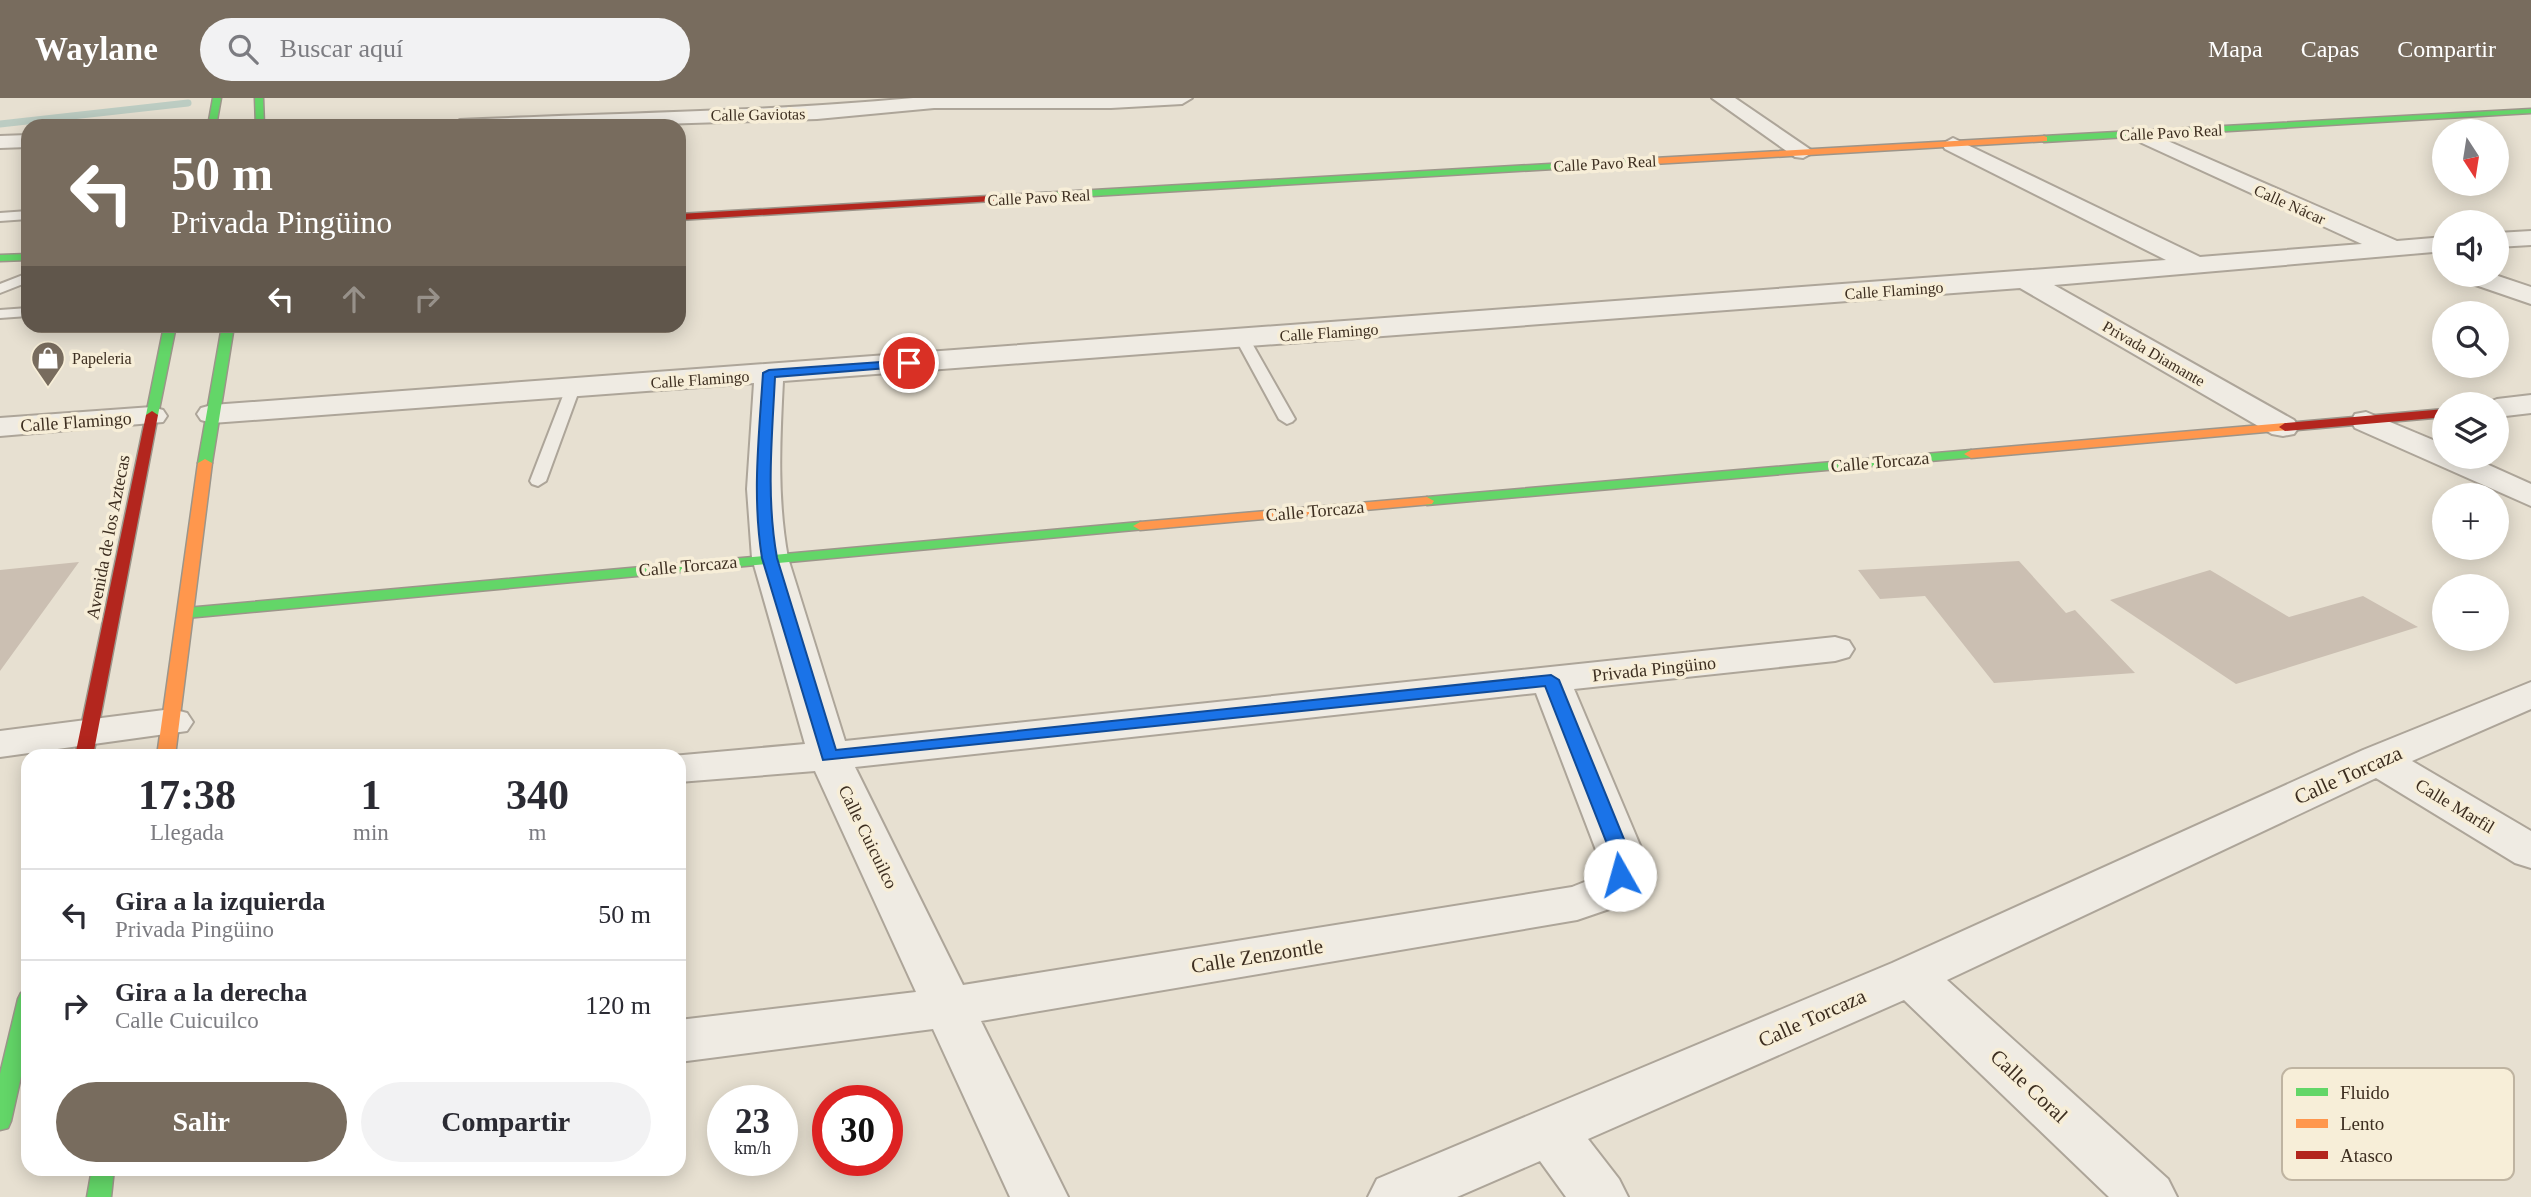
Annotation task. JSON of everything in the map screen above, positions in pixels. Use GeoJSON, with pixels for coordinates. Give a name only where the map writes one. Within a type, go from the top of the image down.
{"type":"FeatureCollection","features":[{"type":"Feature","properties":{"kind":"street"},"geometry":{"type":"LineString","coordinates":[[213,119],[217,98]]}},
{"type":"Feature","properties":{"kind":"street"},"geometry":{"type":"LineString","coordinates":[[259,98],[260,119]]}},
{"type":"Feature","properties":{"kind":"street","name":"Calle Gaviotas"},"geometry":{"type":"LineString","coordinates":[[556,119],[748,105],[817,113],[934,102],[1111,102],[1182,98]]}},
{"type":"Feature","properties":{"kind":"street"},"geometry":{"type":"LineString","coordinates":[[1722,98],[1803,152]]}},
{"type":"Feature","properties":{"kind":"street","name":"Calle Pavo Real"},"geometry":{"type":"LineString","coordinates":[[686,217],[2531,111]]}},
{"type":"Feature","properties":{"kind":"street","name":"Calle Nácar"},"geometry":{"type":"LineString","coordinates":[[2138,134],[2395,248],[2432,261]]}},
{"type":"Feature","properties":{"kind":"street"},"geometry":{"type":"LineString","coordinates":[[0,142],[21,141]]}},
{"type":"Feature","properties":{"kind":"street"},"geometry":{"type":"LineString","coordinates":[[1953,144],[2196,266]]}},
{"type":"Feature","properties":{"kind":"street"},"geometry":{"type":"LineString","coordinates":[[2509,239],[2531,238]]}},
{"type":"Feature","properties":{"kind":"street","name":"Calle Flamingo"},"geometry":{"type":"LineString","coordinates":[[212,414],[2025,280],[2432,245]]}},
{"type":"Feature","properties":{"kind":"street"},"geometry":{"type":"LineString","coordinates":[[0,258],[21,257]]}},
{"type":"Feature","properties":{"kind":"street","name":"Privada Diamante"},"geometry":{"type":"LineString","coordinates":[[2025,280],[2283,427]]}},
{"type":"Feature","properties":{"kind":"street"},"geometry":{"type":"LineString","coordinates":[[2505,287],[2531,296]]}},
{"type":"Feature","properties":{"kind":"street","name":"Avenida de los Aztecas"},"geometry":{"type":"LineString","coordinates":[[86,745],[169,333]]}},
{"type":"Feature","properties":{"kind":"street"},"geometry":{"type":"LineString","coordinates":[[0,744],[86,745],[169,739],[212,414],[228,333]]}},
{"type":"Feature","properties":{"kind":"street","name":"Calle Cuicuilco"},"geometry":{"type":"LineString","coordinates":[[769,373],[762,495],[770,558],[829,756],[1039,1197]]}},
{"type":"Feature","properties":{"kind":"street"},"geometry":{"type":"LineString","coordinates":[[2509,407],[2531,404]]}},
{"type":"Feature","properties":{"kind":"street","name":"Calle Torcaza"},"geometry":{"type":"LineString","coordinates":[[186,613],[770,558],[2432,414]]}},
{"type":"Feature","properties":{"kind":"street","name":"Calle Flamingo"},"geometry":{"type":"LineString","coordinates":[[0,427],[152,416]]}},
{"type":"Feature","properties":{"kind":"street"},"geometry":{"type":"LineString","coordinates":[[2366,421],[2531,496]]}},
{"type":"Feature","properties":{"kind":"street","name":"Privada Pingüino"},"geometry":{"type":"LineString","coordinates":[[686,767],[829,756],[1835,649]]}},
{"type":"Feature","properties":{"kind":"street","name":"Calle Zenzontle"},"geometry":{"type":"LineString","coordinates":[[686,1040],[950,1007],[1577,903],[1604,893],[1620,875],[1619,849],[1551,680]]}},
{"type":"Feature","properties":{"kind":"street","name":"Calle Torcaza"},"geometry":{"type":"LineString","coordinates":[[1397,1197],[1551,1133],[1910,976],[2378,760],[2531,694]]}},
{"type":"Feature","properties":{"kind":"street","name":"Calle Marfil"},"geometry":{"type":"LineString","coordinates":[[2378,760],[2531,852]]}},
{"type":"Feature","properties":{"kind":"street","name":"Calle Coral"},"geometry":{"type":"LineString","coordinates":[[1910,976],[2148,1197]]}},
{"type":"Feature","properties":{"kind":"street"},"geometry":{"type":"LineString","coordinates":[[1,1117],[21,1030]]}},
{"type":"Feature","properties":{"kind":"street"},"geometry":{"type":"LineString","coordinates":[[1551,1133],[1599,1197]]}},
{"type":"Feature","properties":{"kind":"street"},"geometry":{"type":"LineString","coordinates":[[99,1197],[102,1176]]}},
{"type":"Feature","properties":{"kind":"lane"},"geometry":{"type":"LineString","coordinates":[[0,217],[21,216]]}},
{"type":"Feature","properties":{"kind":"lane"},"geometry":{"type":"LineString","coordinates":[[0,289],[21,280]]}},
{"type":"Feature","properties":{"kind":"lane"},"geometry":{"type":"LineString","coordinates":[[0,314],[21,312]]}},
{"type":"Feature","properties":{"kind":"lane"},"geometry":{"type":"LineString","coordinates":[[1242,338],[1287,419]]}},
{"type":"Feature","properties":{"kind":"lane"},"geometry":{"type":"LineString","coordinates":[[538,481],[573,388]]}},
{"type":"Feature","properties":{"kind":"building"},"geometry":{"type":"Polygon","coordinates":[[[2019,561],[2066,613],[2075,610],[2135,673],[1994,683],[1925,596],[1880,599],[1858,570],[2019,561]]]}},
{"type":"Feature","properties":{"kind":"building"},"geometry":{"type":"Polygon","coordinates":[[[79,562],[0,671],[0,570],[79,562]]]}},
{"type":"Feature","properties":{"kind":"building"},"geometry":{"type":"Polygon","coordinates":[[[2210,570],[2289,617],[2363,596],[2418,627],[2236,684],[2110,600],[2210,570]]]}},
{"type":"Feature","properties":{"kind":"waterway"},"geometry":{"type":"LineString","coordinates":[[45,119],[188,103]]}},
{"type":"Feature","properties":{"kind":"waterway"},"geometry":{"type":"LineString","coordinates":[[0,124],[21,122]]}},
{"type":"Feature","properties":{"kind":"traffic: fast"},"geometry":{"type":"LineString","coordinates":[[213,119],[217,98]]}},
{"type":"Feature","properties":{"kind":"traffic: fast"},"geometry":{"type":"LineString","coordinates":[[259,98],[260,119]]}},
{"type":"Feature","properties":{"kind":"traffic: fast"},"geometry":{"type":"LineString","coordinates":[[2044,139],[2531,111]]}},
{"type":"Feature","properties":{"kind":"traffic: fast"},"geometry":{"type":"LineString","coordinates":[[1024,197],[1636,162]]}},
{"type":"Feature","properties":{"kind":"traffic: fast"},"geometry":{"type":"LineString","coordinates":[[0,258],[21,257]]}},
{"type":"Feature","properties":{"kind":"traffic: fast"},"geometry":{"type":"LineString","coordinates":[[152,415],[169,333]]}},
{"type":"Feature","properties":{"kind":"traffic: fast"},"geometry":{"type":"LineString","coordinates":[[205,463],[227,333]]}},
{"type":"Feature","properties":{"kind":"traffic: fast"},"geometry":{"type":"LineString","coordinates":[[1427,501],[1971,454]]}},
{"type":"Feature","properties":{"kind":"traffic: fast"},"geometry":{"type":"LineString","coordinates":[[186,613],[1140,526]]}},
{"type":"Feature","properties":{"kind":"traffic: fast"},"geometry":{"type":"LineString","coordinates":[[0,1121],[21,1030]]}},
{"type":"Feature","properties":{"kind":"traffic: fast"},"geometry":{"type":"LineString","coordinates":[[99,1197],[102,1176]]}},
{"type":"Feature","properties":{"kind":"traffic: slow"},"geometry":{"type":"LineString","coordinates":[[1636,162],[2044,139]]}},
{"type":"Feature","properties":{"kind":"traffic: slow"},"geometry":{"type":"LineString","coordinates":[[1971,454],[2285,427]]}},
{"type":"Feature","properties":{"kind":"traffic: slow"},"geometry":{"type":"LineString","coordinates":[[167,749],[205,463]]}},
{"type":"Feature","properties":{"kind":"traffic: slow"},"geometry":{"type":"LineString","coordinates":[[1140,526],[1427,501]]}},
{"type":"Feature","properties":{"kind":"traffic: jam"},"geometry":{"type":"LineString","coordinates":[[686,217],[1024,197]]}},
{"type":"Feature","properties":{"kind":"traffic: jam"},"geometry":{"type":"LineString","coordinates":[[2285,427],[2432,414]]}},
{"type":"Feature","properties":{"kind":"traffic: jam"},"geometry":{"type":"LineString","coordinates":[[85,749],[152,415]]}},
{"type":"Feature","properties":{"kind":"place","name":"Papeleria"},"geometry":{"type":"Point","coordinates":[48,388]}},
{"type":"Feature","properties":{"kind":"route"},"geometry":{"type":"LineString","coordinates":[[909,363],[769,373],[762,495],[764,528],[770,558],[829,756],[1551,680],[1619,849],[1620,875]]}}]}
